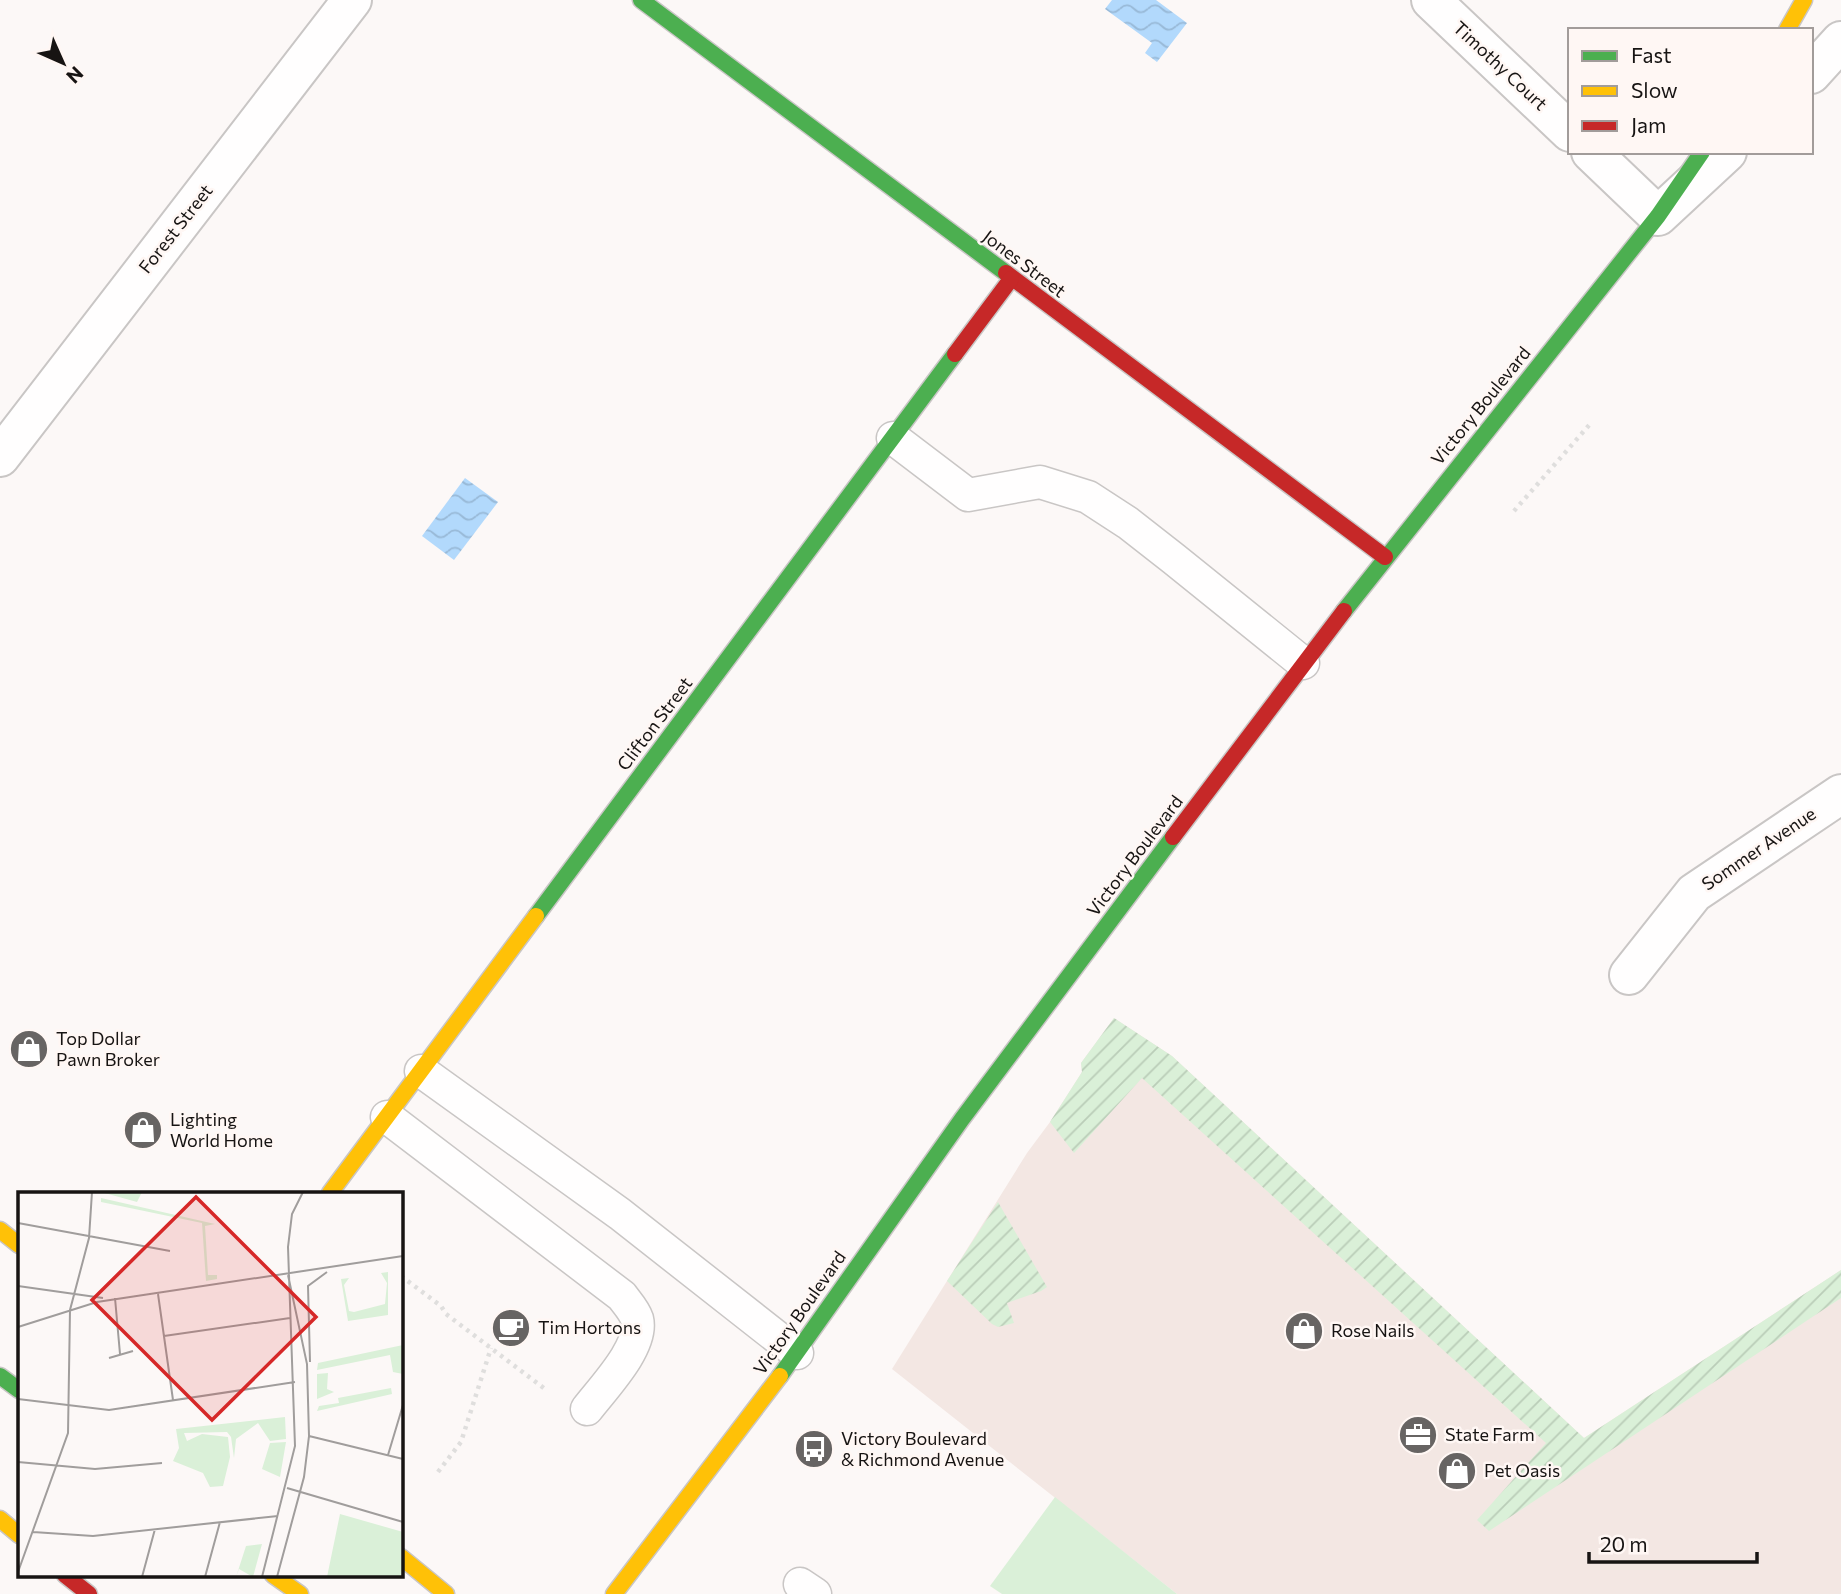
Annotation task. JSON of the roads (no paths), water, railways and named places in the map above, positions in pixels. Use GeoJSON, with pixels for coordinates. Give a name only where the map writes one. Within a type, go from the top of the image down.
{"type":"FeatureCollection","features":[{"type":"Feature","properties":{"kind":"main road","name":"Jones Street"},"geometry":{"type":"LineString","coordinates":[[641,0],[1385,557]]}},
{"type":"Feature","properties":{"kind":"main road"},"geometry":{"type":"LineString","coordinates":[[1788,28],[1804,0]]}},
{"type":"Feature","properties":{"kind":"main road","name":"Victory Boulevard"},"geometry":{"type":"LineString","coordinates":[[614,1594],[797,1353],[962,1119],[1303,663],[1658,216],[1701,154]]}},
{"type":"Feature","properties":{"kind":"main road","name":"Clifton Street"},"geometry":{"type":"LineString","coordinates":[[331,1192],[1011,279]]}},
{"type":"Feature","properties":{"kind":"main road"},"geometry":{"type":"LineString","coordinates":[[0,1230],[18,1244]]}},
{"type":"Feature","properties":{"kind":"main road"},"geometry":{"type":"LineString","coordinates":[[0,1376],[18,1389]]}},
{"type":"Feature","properties":{"kind":"main road"},"geometry":{"type":"LineString","coordinates":[[0,1519],[18,1534]]}},
{"type":"Feature","properties":{"kind":"main road"},"geometry":{"type":"LineString","coordinates":[[402,1558],[446,1594]]}},
{"type":"Feature","properties":{"kind":"main road"},"geometry":{"type":"LineString","coordinates":[[66,1576],[89,1594]]}},
{"type":"Feature","properties":{"kind":"main road"},"geometry":{"type":"LineString","coordinates":[[274,1576],[300,1594]]}},
{"type":"Feature","properties":{"kind":"street","name":"Forest Street"},"geometry":{"type":"LineString","coordinates":[[0,457],[352,0]]}},
{"type":"Feature","properties":{"kind":"street","name":"Timothy Court"},"geometry":{"type":"LineString","coordinates":[[1431,0],[1568,130]]}},
{"type":"Feature","properties":{"kind":"street"},"geometry":{"type":"LineString","coordinates":[[1813,72],[1841,41]]}},
{"type":"Feature","properties":{"kind":"street"},"geometry":{"type":"LineString","coordinates":[[1593,154],[1658,216],[1725,154]]}},
{"type":"Feature","properties":{"kind":"street","name":"Sommer Avenue"},"geometry":{"type":"LineString","coordinates":[[1629,975],[1693,893],[1841,794]]}},
{"type":"Feature","properties":{"kind":"lane"},"geometry":{"type":"LineString","coordinates":[[892,438],[968,495],[1040,482],[1088,497],[1128,523],[1303,663]]}},
{"type":"Feature","properties":{"kind":"lane"},"geometry":{"type":"LineString","coordinates":[[421,1071],[620,1214],[797,1353]]}},
{"type":"Feature","properties":{"kind":"lane"},"geometry":{"type":"LineString","coordinates":[[387,1117],[622,1296],[633,1310],[638,1322],[636,1337],[627,1356],[587,1409]]}},
{"type":"Feature","properties":{"kind":"water"},"geometry":{"type":"Polygon","coordinates":[[[1112,0],[1156,0],[1187,23],[1157,62],[1145,53],[1152,43],[1105,9],[1112,0]]]}},
{"type":"Feature","properties":{"kind":"water"},"geometry":{"type":"Polygon","coordinates":[[[465,478],[498,502],[454,560],[422,536],[465,478]]]}},
{"type":"Feature","properties":{"kind":"place","name":"Top Dollar Pawn Broker"},"geometry":{"type":"Point","coordinates":[29,1049]}},
{"type":"Feature","properties":{"kind":"place","name":"Lighting World Home"},"geometry":{"type":"Point","coordinates":[143,1130]}},
{"type":"Feature","properties":{"kind":"place","name":"Tim Hortons"},"geometry":{"type":"Point","coordinates":[511,1328]}},
{"type":"Feature","properties":{"kind":"place","name":"Rose Nails"},"geometry":{"type":"Point","coordinates":[1304,1331]}},
{"type":"Feature","properties":{"kind":"place","name":"State Farm"},"geometry":{"type":"Point","coordinates":[1418,1435]}},
{"type":"Feature","properties":{"kind":"place","name":"Victory Boulevard & Richmond Avenue"},"geometry":{"type":"Point","coordinates":[814,1449]}},
{"type":"Feature","properties":{"kind":"place","name":"Pet Oasis"},"geometry":{"type":"Point","coordinates":[1457,1471]}}]}
